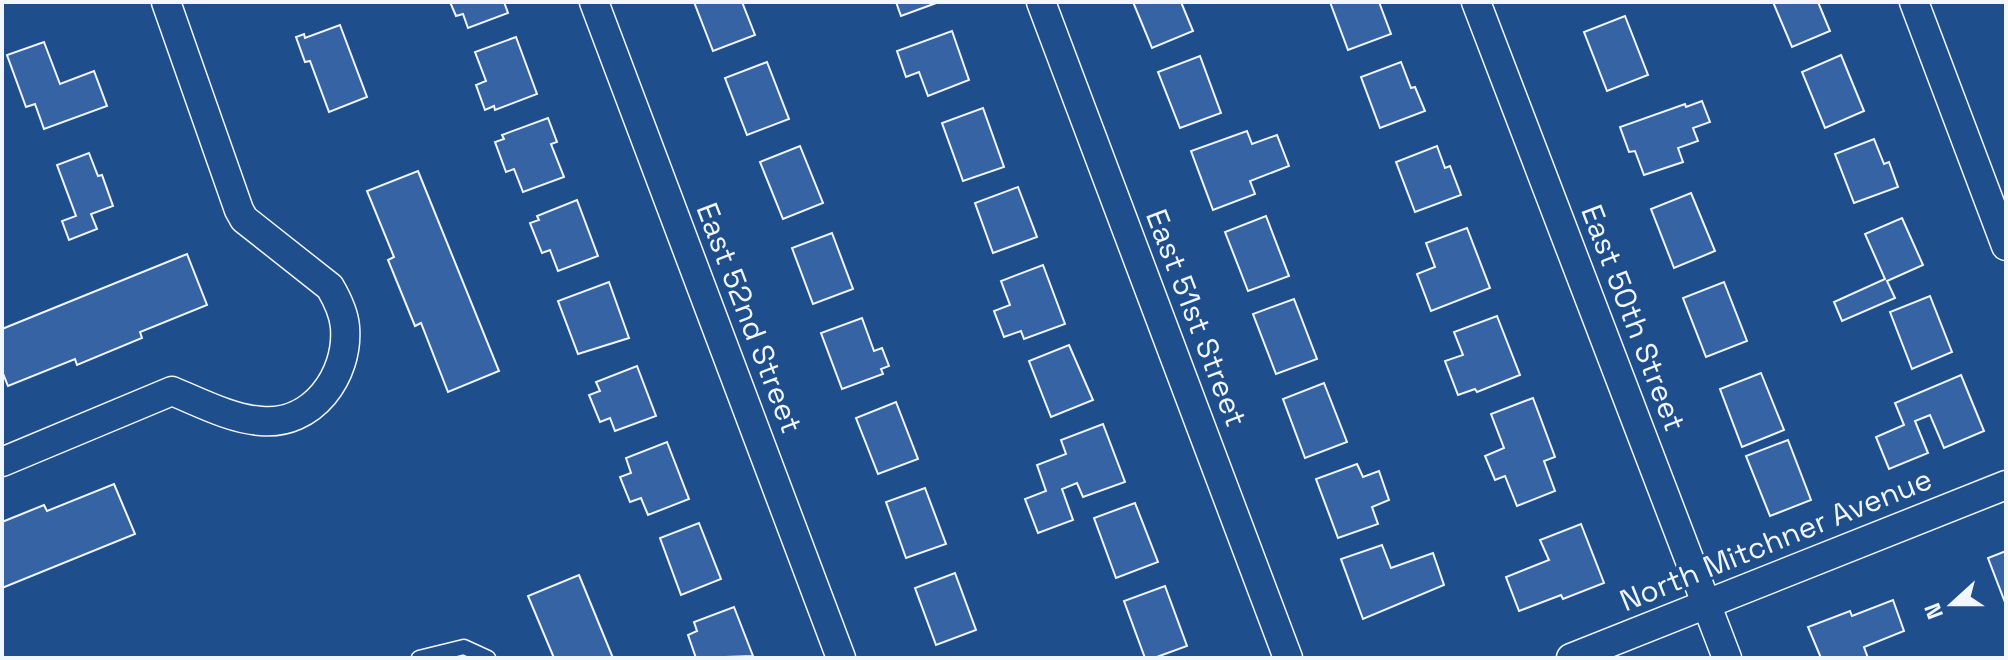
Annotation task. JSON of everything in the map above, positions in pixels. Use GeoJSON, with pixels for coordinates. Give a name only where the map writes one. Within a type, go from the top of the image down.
{"type":"FeatureCollection","features":[{"type":"Feature","properties":{"kind":"street"},"geometry":{"type":"LineString","coordinates":[[2,462],[172,391],[259,421],[296,417],[321,398],[338,373],[345,328],[330,287],[244,219],[166,2]]}},
{"type":"Feature","properties":{"kind":"street","name":"East 52nd Street"},"geometry":{"type":"LineString","coordinates":[[594,2],[841,658]]}},
{"type":"Feature","properties":{"kind":"street","name":"East 51st Street"},"geometry":{"type":"LineString","coordinates":[[1041,2],[1288,658]]}},
{"type":"Feature","properties":{"kind":"street","name":"East 50th Street"},"geometry":{"type":"LineString","coordinates":[[1476,2],[1727,658]]}},
{"type":"Feature","properties":{"kind":"street"},"geometry":{"type":"LineString","coordinates":[[1914,2],[2006,246]]}},
{"type":"Feature","properties":{"kind":"street","name":"North Mitchner Avenue"},"geometry":{"type":"LineString","coordinates":[[1571,658],[2006,485]]}},
{"type":"Feature","properties":{"kind":"lane"},"geometry":{"type":"LineString","coordinates":[[419,658],[464,647],[488,658]]}},
{"type":"Feature","properties":{"kind":"building"},"geometry":{"type":"Polygon","coordinates":[[[450,2],[504,2],[508,13],[468,28],[463,14],[456,16],[450,2]]]}},
{"type":"Feature","properties":{"kind":"building"},"geometry":{"type":"Polygon","coordinates":[[[694,2],[742,2],[755,35],[713,51],[694,2]]]}},
{"type":"Feature","properties":{"kind":"building"},"geometry":{"type":"Polygon","coordinates":[[[896,2],[939,2],[901,16],[896,2]]]}},
{"type":"Feature","properties":{"kind":"building"},"geometry":{"type":"Polygon","coordinates":[[[1133,2],[1181,2],[1193,31],[1152,48],[1133,2]]]}},
{"type":"Feature","properties":{"kind":"building"},"geometry":{"type":"Polygon","coordinates":[[[1330,2],[1379,2],[1391,34],[1348,50],[1330,2]]]}},
{"type":"Feature","properties":{"kind":"building"},"geometry":{"type":"Polygon","coordinates":[[[1773,2],[1818,2],[1830,31],[1792,47],[1773,2]]]}},
{"type":"Feature","properties":{"kind":"building"},"geometry":{"type":"Polygon","coordinates":[[[1625,16],[1648,75],[1607,91],[1584,32],[1625,16]]]}},
{"type":"Feature","properties":{"kind":"building"},"geometry":{"type":"Polygon","coordinates":[[[340,25],[367,97],[329,112],[310,61],[305,62],[296,37],[304,34],[305,38],[340,25]]]}},
{"type":"Feature","properties":{"kind":"building"},"geometry":{"type":"Polygon","coordinates":[[[952,31],[969,80],[928,96],[919,72],[906,77],[897,51],[952,31]]]}},
{"type":"Feature","properties":{"kind":"building"},"geometry":{"type":"Polygon","coordinates":[[[516,37],[537,94],[495,110],[494,106],[485,110],[476,85],[486,81],[475,52],[516,37]]]}},
{"type":"Feature","properties":{"kind":"building"},"geometry":{"type":"Polygon","coordinates":[[[44,42],[60,84],[94,71],[107,106],[44,129],[35,104],[26,107],[7,55],[44,42]]]}},
{"type":"Feature","properties":{"kind":"building"},"geometry":{"type":"Polygon","coordinates":[[[1841,55],[1864,111],[1825,128],[1802,72],[1841,55]]]}},
{"type":"Feature","properties":{"kind":"building"},"geometry":{"type":"Polygon","coordinates":[[[1200,56],[1221,113],[1180,128],[1158,72],[1200,56]]]}},
{"type":"Feature","properties":{"kind":"building"},"geometry":{"type":"Polygon","coordinates":[[[767,62],[789,119],[747,135],[725,78],[767,62]]]}},
{"type":"Feature","properties":{"kind":"building"},"geometry":{"type":"Polygon","coordinates":[[[1401,62],[1411,88],[1415,87],[1425,111],[1380,128],[1361,77],[1401,62]]]}},
{"type":"Feature","properties":{"kind":"building"},"geometry":{"type":"Polygon","coordinates":[[[1702,101],[1710,122],[1693,128],[1698,141],[1678,148],[1683,162],[1644,175],[1635,151],[1629,152],[1620,127],[1702,101]]]}},
{"type":"Feature","properties":{"kind":"building"},"geometry":{"type":"Polygon","coordinates":[[[983,108],[1004,167],[963,181],[942,123],[983,108]]]}},
{"type":"Feature","properties":{"kind":"building"},"geometry":{"type":"Polygon","coordinates":[[[548,118],[557,142],[551,144],[564,177],[523,192],[514,169],[506,172],[495,142],[504,139],[502,135],[548,118]]]}},
{"type":"Feature","properties":{"kind":"building"},"geometry":{"type":"Polygon","coordinates":[[[1247,131],[1252,144],[1277,135],[1289,166],[1250,181],[1255,194],[1213,210],[1191,151],[1247,131]]]}},
{"type":"Feature","properties":{"kind":"building"},"geometry":{"type":"Polygon","coordinates":[[[1874,139],[1884,164],[1889,162],[1898,187],[1854,203],[1835,154],[1874,139]]]}},
{"type":"Feature","properties":{"kind":"building"},"geometry":{"type":"Polygon","coordinates":[[[800,146],[823,203],[783,219],[760,162],[800,146]]]}},
{"type":"Feature","properties":{"kind":"building"},"geometry":{"type":"Polygon","coordinates":[[[1437,146],[1445,168],[1450,166],[1461,195],[1415,212],[1396,162],[1437,146]]]}},
{"type":"Feature","properties":{"kind":"building"},"geometry":{"type":"Polygon","coordinates":[[[89,153],[98,176],[102,175],[113,206],[91,214],[97,229],[69,240],[62,221],[76,216],[57,165],[89,153]]]}},
{"type":"Feature","properties":{"kind":"building"},"geometry":{"type":"Polygon","coordinates":[[[418,171],[499,371],[448,392],[421,323],[415,326],[388,260],[394,257],[367,191],[418,171]]]}},
{"type":"Feature","properties":{"kind":"building"},"geometry":{"type":"Polygon","coordinates":[[[1018,187],[1037,237],[993,253],[975,203],[1018,187]]]}},
{"type":"Feature","properties":{"kind":"building"},"geometry":{"type":"Polygon","coordinates":[[[1691,193],[1715,251],[1674,268],[1651,209],[1691,193]]]}},
{"type":"Feature","properties":{"kind":"building"},"geometry":{"type":"Polygon","coordinates":[[[577,200],[598,256],[558,271],[550,250],[542,253],[530,223],[539,220],[537,216],[577,200]]]}},
{"type":"Feature","properties":{"kind":"building"},"geometry":{"type":"Polygon","coordinates":[[[1266,216],[1289,276],[1248,291],[1225,232],[1266,216]]]}},
{"type":"Feature","properties":{"kind":"building"},"geometry":{"type":"Polygon","coordinates":[[[1902,218],[1923,265],[1887,281],[1895,298],[1842,321],[1834,302],[1885,279],[1865,234],[1902,218]]]}},
{"type":"Feature","properties":{"kind":"building"},"geometry":{"type":"Polygon","coordinates":[[[1467,228],[1490,288],[1431,311],[1417,274],[1435,267],[1426,243],[1467,228]]]}},
{"type":"Feature","properties":{"kind":"building"},"geometry":{"type":"Polygon","coordinates":[[[832,233],[853,289],[813,304],[792,248],[832,233]]]}},
{"type":"Feature","properties":{"kind":"building"},"geometry":{"type":"Polygon","coordinates":[[[187,254],[207,305],[140,332],[142,338],[77,365],[75,359],[8,386],[2,371],[2,329],[187,254]]]}},
{"type":"Feature","properties":{"kind":"building"},"geometry":{"type":"Polygon","coordinates":[[[1043,265],[1065,324],[1024,339],[1021,331],[1004,337],[994,311],[1010,305],[1001,281],[1043,265]]]}},
{"type":"Feature","properties":{"kind":"building"},"geometry":{"type":"Polygon","coordinates":[[[609,282],[629,338],[578,354],[558,301],[609,282]]]}},
{"type":"Feature","properties":{"kind":"building"},"geometry":{"type":"Polygon","coordinates":[[[1724,282],[1747,341],[1706,357],[1683,298],[1724,282]]]}},
{"type":"Feature","properties":{"kind":"building"},"geometry":{"type":"Polygon","coordinates":[[[1930,296],[1952,352],[1912,369],[1890,312],[1930,296]]]}},
{"type":"Feature","properties":{"kind":"building"},"geometry":{"type":"Polygon","coordinates":[[[1294,299],[1317,359],[1276,374],[1253,314],[1294,299]]]}},
{"type":"Feature","properties":{"kind":"building"},"geometry":{"type":"Polygon","coordinates":[[[1497,316],[1520,375],[1477,392],[1475,389],[1458,395],[1445,361],[1463,355],[1454,332],[1497,316]]]}},
{"type":"Feature","properties":{"kind":"building"},"geometry":{"type":"Polygon","coordinates":[[[862,318],[874,351],[882,348],[889,366],[881,369],[883,374],[842,389],[821,333],[862,318]]]}},
{"type":"Feature","properties":{"kind":"building"},"geometry":{"type":"Polygon","coordinates":[[[1069,345],[1093,400],[1051,417],[1029,361],[1069,345]]]}},
{"type":"Feature","properties":{"kind":"building"},"geometry":{"type":"Polygon","coordinates":[[[637,366],[656,416],[615,431],[610,418],[600,422],[589,395],[600,391],[596,382],[637,366]]]}},
{"type":"Feature","properties":{"kind":"building"},"geometry":{"type":"Polygon","coordinates":[[[1761,373],[1784,430],[1742,447],[1720,389],[1761,373]]]}},
{"type":"Feature","properties":{"kind":"building"},"geometry":{"type":"Polygon","coordinates":[[[1961,375],[1984,431],[1944,448],[1930,415],[1915,421],[1928,453],[1889,469],[1876,437],[1904,425],[1895,403],[1961,375]]]}},
{"type":"Feature","properties":{"kind":"building"},"geometry":{"type":"Polygon","coordinates":[[[1324,383],[1347,442],[1305,458],[1283,399],[1324,383]]]}},
{"type":"Feature","properties":{"kind":"building"},"geometry":{"type":"Polygon","coordinates":[[[1533,398],[1555,457],[1544,461],[1555,491],[1517,506],[1505,476],[1495,480],[1485,456],[1504,448],[1491,414],[1533,398]]]}},
{"type":"Feature","properties":{"kind":"building"},"geometry":{"type":"Polygon","coordinates":[[[896,402],[918,459],[878,474],[856,418],[896,402]]]}},
{"type":"Feature","properties":{"kind":"building"},"geometry":{"type":"Polygon","coordinates":[[[1103,424],[1125,482],[1083,497],[1077,483],[1062,489],[1073,520],[1038,533],[1025,499],[1046,491],[1037,465],[1066,454],[1061,440],[1103,424]]]}},
{"type":"Feature","properties":{"kind":"building"},"geometry":{"type":"Polygon","coordinates":[[[1788,440],[1811,500],[1770,516],[1746,456],[1788,440]]]}},
{"type":"Feature","properties":{"kind":"building"},"geometry":{"type":"Polygon","coordinates":[[[667,442],[689,499],[648,515],[641,498],[630,502],[620,477],[631,473],[626,458],[667,442]]]}},
{"type":"Feature","properties":{"kind":"building"},"geometry":{"type":"Polygon","coordinates":[[[1357,464],[1363,477],[1379,471],[1389,500],[1372,507],[1378,524],[1338,538],[1316,479],[1357,464]]]}},
{"type":"Feature","properties":{"kind":"building"},"geometry":{"type":"Polygon","coordinates":[[[114,484],[135,534],[2,588],[2,522],[44,505],[47,511],[114,484]]]}},
{"type":"Feature","properties":{"kind":"building"},"geometry":{"type":"Polygon","coordinates":[[[925,488],[946,544],[906,558],[886,502],[925,488]]]}},
{"type":"Feature","properties":{"kind":"building"},"geometry":{"type":"Polygon","coordinates":[[[1135,503],[1158,562],[1116,578],[1094,518],[1135,503]]]}},
{"type":"Feature","properties":{"kind":"building"},"geometry":{"type":"Polygon","coordinates":[[[699,523],[721,579],[681,595],[660,538],[699,523]]]}},
{"type":"Feature","properties":{"kind":"building"},"geometry":{"type":"Polygon","coordinates":[[[1581,524],[1604,583],[1519,611],[1506,577],[1549,560],[1540,540],[1581,524]]]}},
{"type":"Feature","properties":{"kind":"building"},"geometry":{"type":"Polygon","coordinates":[[[1382,545],[1391,568],[1433,553],[1444,585],[1363,619],[1341,559],[1382,545]]]}},
{"type":"Feature","properties":{"kind":"building"},"geometry":{"type":"Polygon","coordinates":[[[2006,551],[2006,605],[1988,558],[2006,551]]]}},
{"type":"Feature","properties":{"kind":"building"},"geometry":{"type":"Polygon","coordinates":[[[955,573],[976,630],[936,645],[915,588],[955,573]]]}},
{"type":"Feature","properties":{"kind":"building"},"geometry":{"type":"Polygon","coordinates":[[[579,575],[613,658],[554,658],[528,596],[579,575]]]}},
{"type":"Feature","properties":{"kind":"building"},"geometry":{"type":"Polygon","coordinates":[[[1165,586],[1187,646],[1154,658],[1145,658],[1124,601],[1165,586]]]}},
{"type":"Feature","properties":{"kind":"building"},"geometry":{"type":"Polygon","coordinates":[[[1893,600],[1904,631],[1864,647],[1868,658],[1821,658],[1808,627],[1850,611],[1852,616],[1893,600]]]}},
{"type":"Feature","properties":{"kind":"building"},"geometry":{"type":"Polygon","coordinates":[[[734,607],[753,656],[696,658],[688,635],[697,631],[694,622],[734,607]]]}}]}
